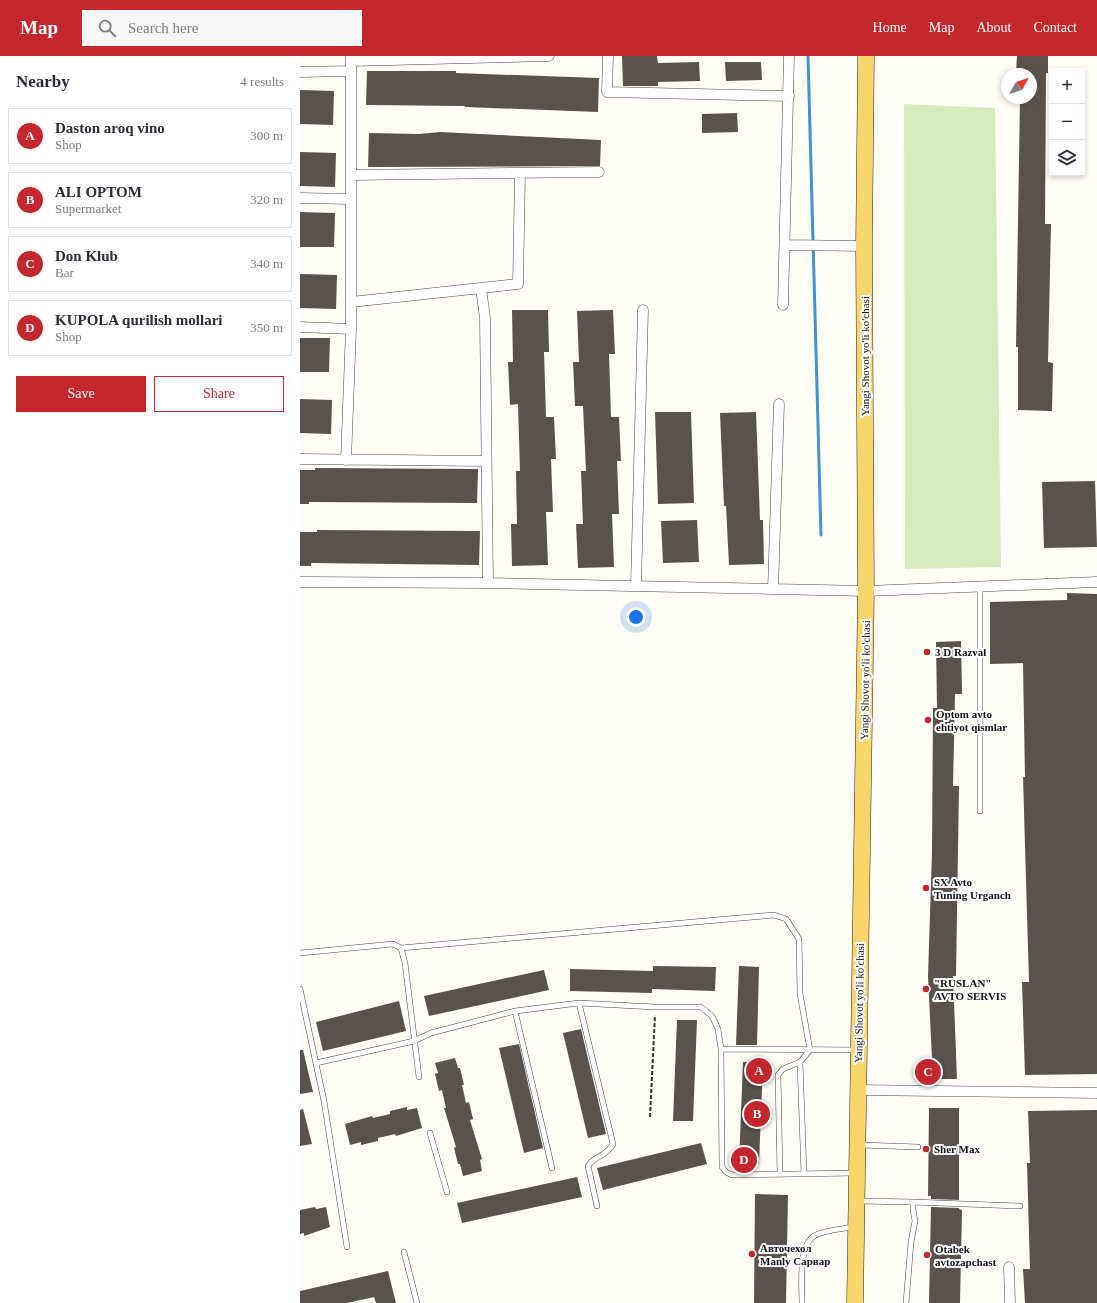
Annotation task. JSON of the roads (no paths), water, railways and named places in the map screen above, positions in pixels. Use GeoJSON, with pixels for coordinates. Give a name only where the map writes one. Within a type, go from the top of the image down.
{"type":"FeatureCollection","features":[{"type":"Feature","properties":{"kind":"main road","name":"Yangi Shovot yo'li ko'chasi"},"geometry":{"type":"LineString","coordinates":[[855,1303],[857,1090],[866,590],[864,246],[866,56]]}},
{"type":"Feature","properties":{"kind":"street"},"geometry":{"type":"LineString","coordinates":[[300,72],[351,63],[462,57],[549,56]]}},
{"type":"Feature","properties":{"kind":"street"},"geometry":{"type":"LineString","coordinates":[[608,56],[607,92],[789,96]]}},
{"type":"Feature","properties":{"kind":"street"},"geometry":{"type":"LineString","coordinates":[[784,305],[789,56]]}},
{"type":"Feature","properties":{"kind":"street"},"geometry":{"type":"LineString","coordinates":[[346,460],[351,329],[351,63]]}},
{"type":"Feature","properties":{"kind":"street"},"geometry":{"type":"LineString","coordinates":[[351,175],[599,172]]}},
{"type":"Feature","properties":{"kind":"street"},"geometry":{"type":"LineString","coordinates":[[351,302],[518,284],[520,173]]}},
{"type":"Feature","properties":{"kind":"street"},"geometry":{"type":"LineString","coordinates":[[300,198],[351,199]]}},
{"type":"Feature","properties":{"kind":"street"},"geometry":{"type":"LineString","coordinates":[[785,245],[864,246]]}},
{"type":"Feature","properties":{"kind":"street"},"geometry":{"type":"LineString","coordinates":[[481,288],[485,318],[485,461],[488,583]]}},
{"type":"Feature","properties":{"kind":"street"},"geometry":{"type":"LineString","coordinates":[[636,586],[643,310]]}},
{"type":"Feature","properties":{"kind":"street"},"geometry":{"type":"LineString","coordinates":[[300,328],[351,329]]}},
{"type":"Feature","properties":{"kind":"street"},"geometry":{"type":"LineString","coordinates":[[773,589],[779,404]]}},
{"type":"Feature","properties":{"kind":"street"},"geometry":{"type":"LineString","coordinates":[[300,459],[485,461]]}},
{"type":"Feature","properties":{"kind":"street"},"geometry":{"type":"LineString","coordinates":[[300,582],[488,583],[866,590],[1097,582]]}},
{"type":"Feature","properties":{"kind":"street"},"geometry":{"type":"LineString","coordinates":[[857,1090],[1097,1093]]}},
{"type":"Feature","properties":{"kind":"street"},"geometry":{"type":"LineString","coordinates":[[1009,1267],[1010,1303]]}},
{"type":"Feature","properties":{"kind":"lane"},"geometry":{"type":"LineString","coordinates":[[980,586],[980,811]]}},
{"type":"Feature","properties":{"kind":"lane"},"geometry":{"type":"LineString","coordinates":[[300,953],[393,944],[401,948],[774,915],[786,920],[799,939],[800,994],[810,1050],[800,1062],[782,1069],[778,1075],[780,1174]]}},
{"type":"Feature","properties":{"kind":"lane"},"geometry":{"type":"LineString","coordinates":[[401,948],[405,963],[419,1077]]}},
{"type":"Feature","properties":{"kind":"lane"},"geometry":{"type":"LineString","coordinates":[[300,990],[316,1064],[333,1156],[347,1247]]}},
{"type":"Feature","properties":{"kind":"lane"},"geometry":{"type":"LineString","coordinates":[[316,1064],[414,1041],[431,1033],[515,1011],[579,1003],[655,1007],[701,1007],[712,1016],[718,1029],[721,1049],[722,1167],[726,1172],[732,1175],[857,1173]]}},
{"type":"Feature","properties":{"kind":"lane"},"geometry":{"type":"LineString","coordinates":[[579,1003],[613,1144],[610,1150],[601,1157],[591,1160],[588,1166],[598,1206]]}},
{"type":"Feature","properties":{"kind":"lane"},"geometry":{"type":"LineString","coordinates":[[515,1011],[552,1168]]}},
{"type":"Feature","properties":{"kind":"lane"},"geometry":{"type":"LineString","coordinates":[[721,1049],[858,1050]]}},
{"type":"Feature","properties":{"kind":"lane"},"geometry":{"type":"LineString","coordinates":[[800,1062],[804,1174]]}},
{"type":"Feature","properties":{"kind":"lane"},"geometry":{"type":"LineString","coordinates":[[430,1133],[447,1192]]}},
{"type":"Feature","properties":{"kind":"lane"},"geometry":{"type":"LineString","coordinates":[[857,1144],[918,1147]]}},
{"type":"Feature","properties":{"kind":"lane"},"geometry":{"type":"LineString","coordinates":[[856,1201],[1020,1206]]}},
{"type":"Feature","properties":{"kind":"lane"},"geometry":{"type":"LineString","coordinates":[[906,1303],[911,1242],[915,1221],[913,1202]]}},
{"type":"Feature","properties":{"kind":"lane"},"geometry":{"type":"LineString","coordinates":[[802,1303],[804,1249],[808,1241],[816,1235],[856,1226]]}},
{"type":"Feature","properties":{"kind":"lane"},"geometry":{"type":"LineString","coordinates":[[404,1252],[417,1303]]}},
{"type":"Feature","properties":{"kind":"waterway"},"geometry":{"type":"LineString","coordinates":[[808,56],[821,535]]}},
{"type":"Feature","properties":{"kind":"place","name":"3 D Razval"},"geometry":{"type":"Point","coordinates":[927,652]}},
{"type":"Feature","properties":{"kind":"place","name":"Optom avto ehtiyot qismlar"},"geometry":{"type":"Point","coordinates":[928,720]}},
{"type":"Feature","properties":{"kind":"place","name":"SX Avto Tuning Urganch"},"geometry":{"type":"Point","coordinates":[926,888]}},
{"type":"Feature","properties":{"kind":"place","name":"\"RUSLAN\" AVTO SERVIS"},"geometry":{"type":"Point","coordinates":[926,989]}},
{"type":"Feature","properties":{"kind":"place","name":"Daston aroq vino"},"geometry":{"type":"Point","coordinates":[759,1071]}},
{"type":"Feature","properties":{"kind":"place","name":"Don Klub"},"geometry":{"type":"Point","coordinates":[928,1072]}},
{"type":"Feature","properties":{"kind":"place","name":"ALI OPTOM"},"geometry":{"type":"Point","coordinates":[757,1114]}},
{"type":"Feature","properties":{"kind":"place","name":"Sher Max"},"geometry":{"type":"Point","coordinates":[926,1149]}},
{"type":"Feature","properties":{"kind":"place","name":"KUPOLA qurilish mollari"},"geometry":{"type":"Point","coordinates":[744,1160]}},
{"type":"Feature","properties":{"kind":"place","name":"Авточехол Manly Сарвар"},"geometry":{"type":"Point","coordinates":[752,1254]}},
{"type":"Feature","properties":{"kind":"place","name":"Otabek avtozapchast"},"geometry":{"type":"Point","coordinates":[927,1255]}}]}
